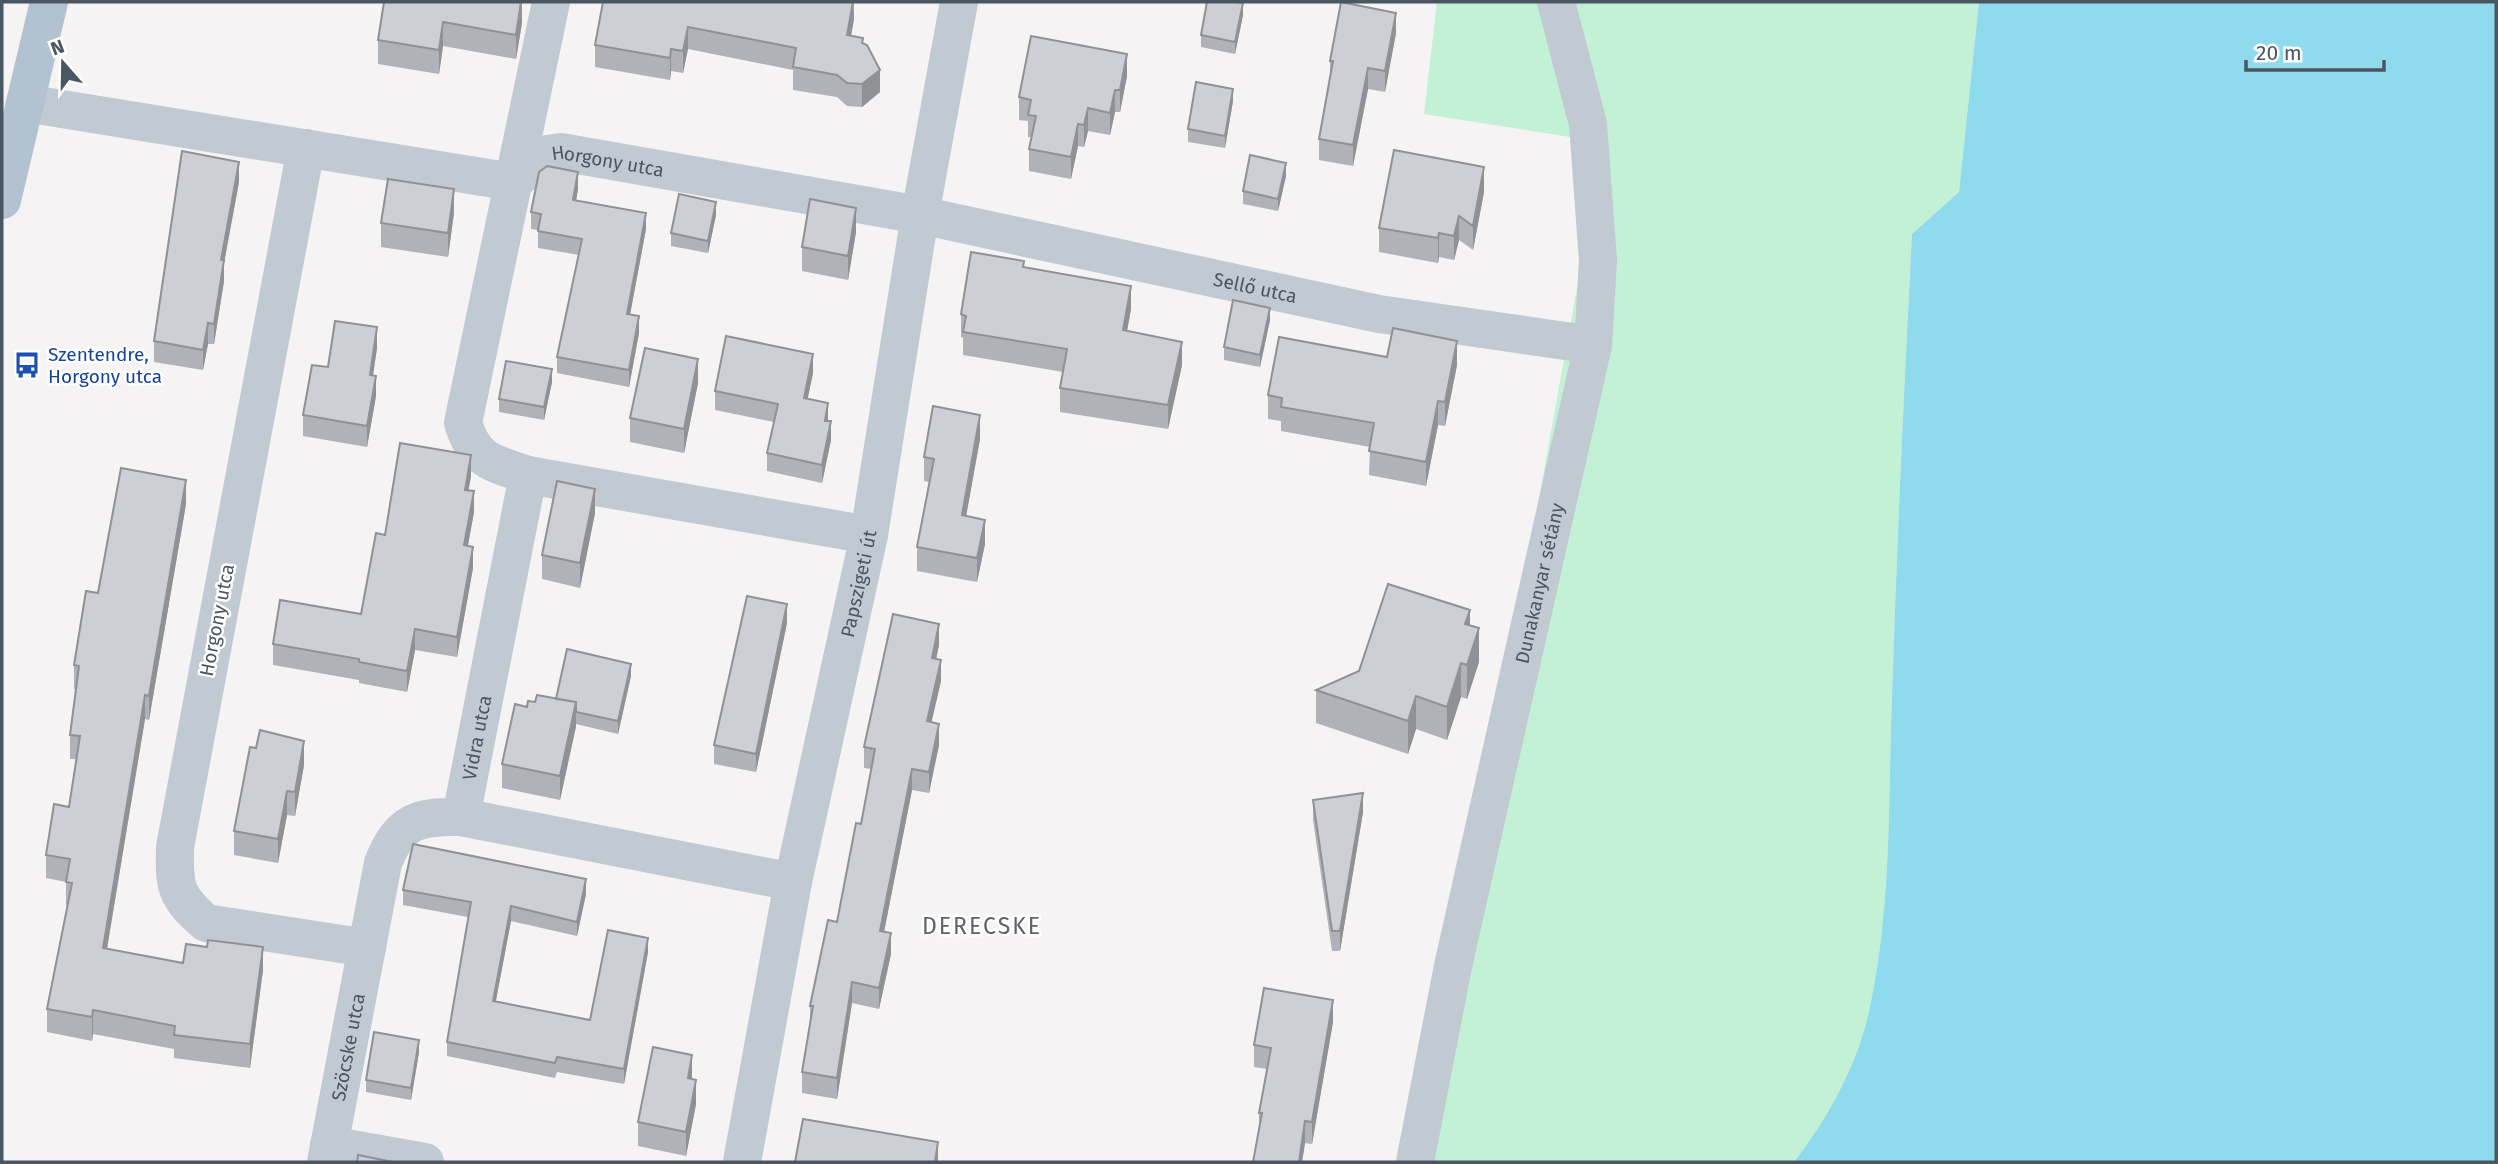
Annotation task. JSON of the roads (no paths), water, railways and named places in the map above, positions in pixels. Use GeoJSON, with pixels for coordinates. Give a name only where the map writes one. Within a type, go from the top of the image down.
{"type":"FeatureCollection","features":[{"type":"Feature","properties":{"kind":"main road"},"geometry":{"type":"LineString","coordinates":[[2,200],[49,2]]}},
{"type":"Feature","properties":{"kind":"street"},"geometry":{"type":"LineString","coordinates":[[551,2],[463,423],[469,443],[484,460],[528,475],[869,536]]}},
{"type":"Feature","properties":{"kind":"street","name":"Papszigeti út"},"geometry":{"type":"LineString","coordinates":[[743,1162],[793,882],[869,536],[920,215],[959,2]]}},
{"type":"Feature","properties":{"kind":"street","name":"Dunakanyar sétány"},"geometry":{"type":"LineString","coordinates":[[1415,1162],[1453,965],[1593,345],[1598,261],[1588,124],[1556,2]]}},
{"type":"Feature","properties":{"kind":"street"},"geometry":{"type":"LineString","coordinates":[[25,103],[513,182]]}},
{"type":"Feature","properties":{"kind":"street","name":"Horgony utca"},"geometry":{"type":"LineString","coordinates":[[306,148],[178,833],[174,881],[187,906],[206,923],[366,947]]}},
{"type":"Feature","properties":{"kind":"street","name":"Horgony utca"},"geometry":{"type":"LineString","coordinates":[[513,182],[547,154],[561,152],[920,215]]}},
{"type":"Feature","properties":{"kind":"street","name":"Sellő utca"},"geometry":{"type":"LineString","coordinates":[[920,215],[1379,314],[1593,345]]}},
{"type":"Feature","properties":{"kind":"street","name":"Vidra utca"},"geometry":{"type":"LineString","coordinates":[[461,817],[528,475]]}},
{"type":"Feature","properties":{"kind":"street"},"geometry":{"type":"LineString","coordinates":[[366,947],[383,863],[397,835],[410,823],[428,816],[461,817],[793,882]]}},
{"type":"Feature","properties":{"kind":"street","name":"Szöcske utca"},"geometry":{"type":"LineString","coordinates":[[366,947],[328,1153],[425,1162]]}},
{"type":"Feature","properties":{"kind":"water"},"geometry":{"type":"Polygon","coordinates":[[[1979,2],[2496,2],[2496,1162],[1794,1162],[1830,1109],[1849,1071],[1864,1031],[1876,972],[1888,854],[1896,580],[1912,234],[1959,192],[1979,2]]]}},
{"type":"Feature","properties":{"kind":"place","name":"Szentendre, Horgony utca"},"geometry":{"type":"Point","coordinates":[27,365]}},
{"type":"Feature","properties":{"kind":"district","name":"DERECSKE"},"geometry":{"type":"Point","coordinates":[982,926]}}]}
